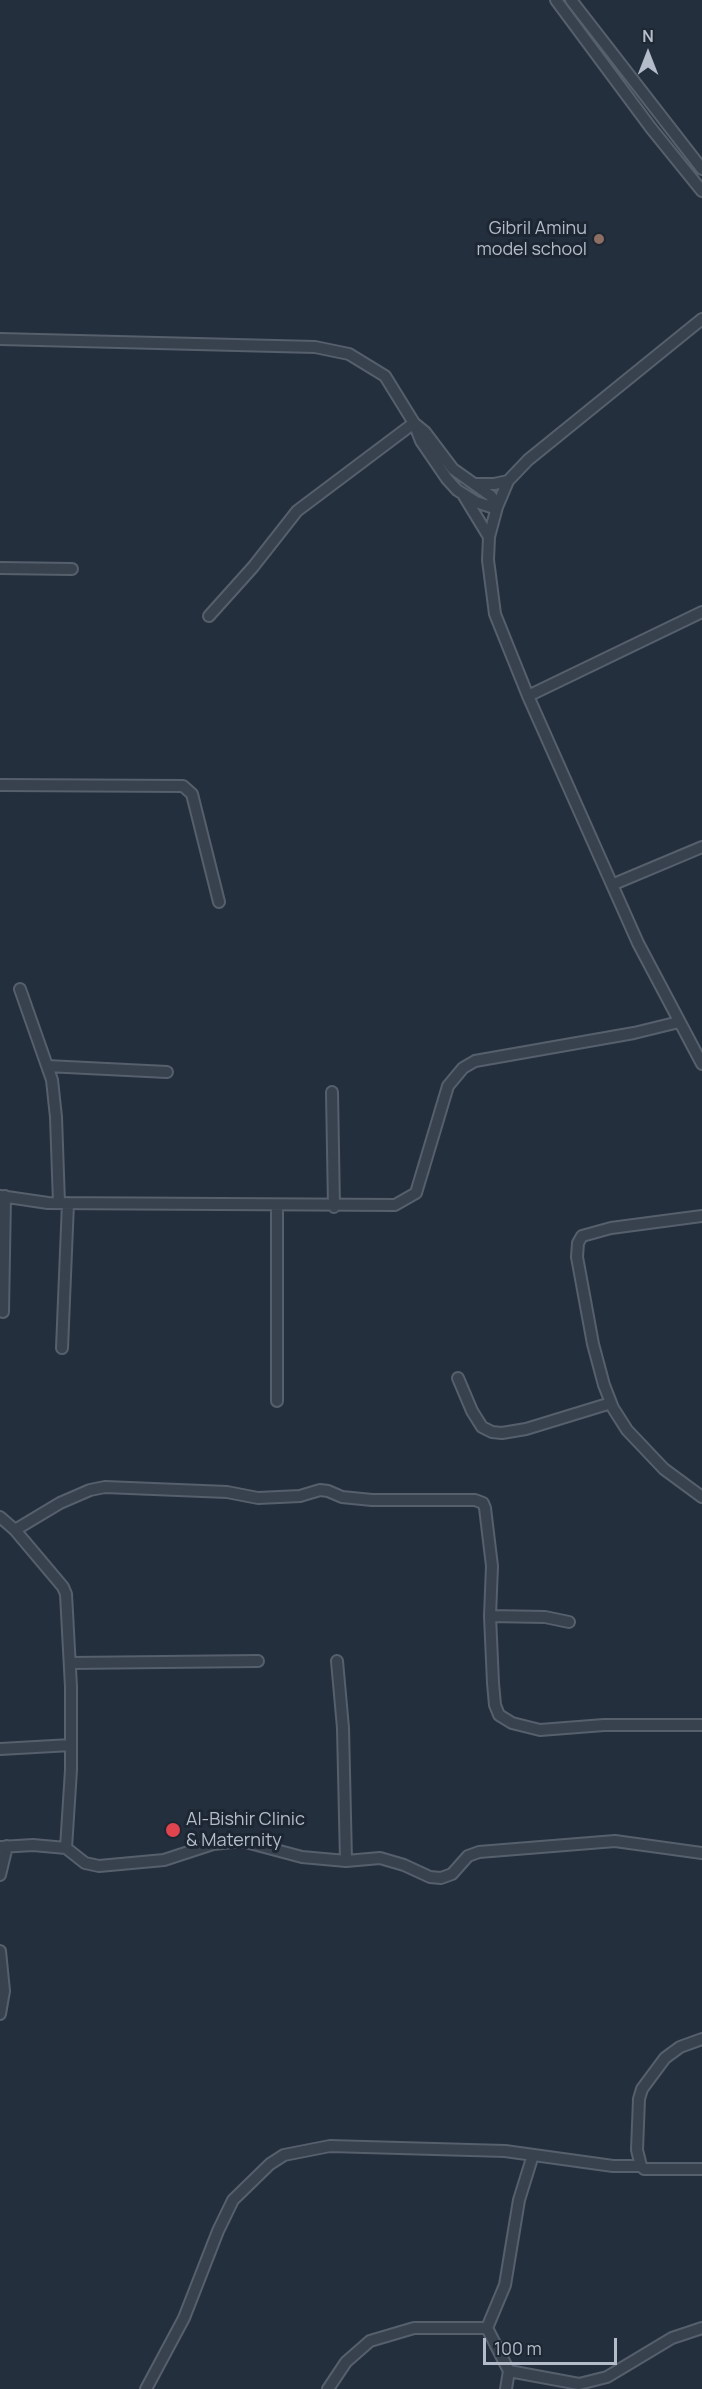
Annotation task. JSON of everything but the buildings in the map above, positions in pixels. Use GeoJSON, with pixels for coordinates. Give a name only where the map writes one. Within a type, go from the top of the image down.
{"type":"FeatureCollection","features":[{"type":"Feature","properties":{"kind":"street"},"geometry":{"type":"LineString","coordinates":[[556,0],[702,191]]}},
{"type":"Feature","properties":{"kind":"street"},"geometry":{"type":"LineString","coordinates":[[571,0],[702,169]]}},
{"type":"Feature","properties":{"kind":"street"},"geometry":{"type":"LineString","coordinates":[[660,138],[670,129]]}},
{"type":"Feature","properties":{"kind":"street"},"geometry":{"type":"LineString","coordinates":[[702,319],[528,460],[508,481],[496,507],[489,537],[489,579],[495,614],[528,696],[638,943],[702,1064]]}},
{"type":"Feature","properties":{"kind":"street"},"geometry":{"type":"LineString","coordinates":[[0,339],[315,347],[349,354],[385,376],[414,423],[421,441],[447,479],[464,496],[489,537]]}},
{"type":"Feature","properties":{"kind":"street"},"geometry":{"type":"LineString","coordinates":[[414,423],[425,432],[453,468],[491,496],[496,507]]}},
{"type":"Feature","properties":{"kind":"street"},"geometry":{"type":"LineString","coordinates":[[209,616],[253,567],[297,511],[414,423]]}},
{"type":"Feature","properties":{"kind":"street"},"geometry":{"type":"LineString","coordinates":[[475,484],[508,481]]}},
{"type":"Feature","properties":{"kind":"street"},"geometry":{"type":"LineString","coordinates":[[464,496],[482,505],[496,507]]}},
{"type":"Feature","properties":{"kind":"street"},"geometry":{"type":"LineString","coordinates":[[0,568],[72,569]]}},
{"type":"Feature","properties":{"kind":"street"},"geometry":{"type":"LineString","coordinates":[[528,696],[702,612]]}},
{"type":"Feature","properties":{"kind":"street"},"geometry":{"type":"LineString","coordinates":[[0,785],[183,786],[192,794],[219,902]]}},
{"type":"Feature","properties":{"kind":"street"},"geometry":{"type":"LineString","coordinates":[[614,885],[702,847]]}},
{"type":"Feature","properties":{"kind":"street"},"geometry":{"type":"LineString","coordinates":[[20,989],[52,1080],[63,1203],[62,1348]]}},
{"type":"Feature","properties":{"kind":"street"},"geometry":{"type":"LineString","coordinates":[[3,1312],[3,1196],[63,1203],[334,1207],[395,1205],[416,1193],[448,1086],[463,1068],[475,1061],[634,1033],[679,1022]]}},
{"type":"Feature","properties":{"kind":"street"},"geometry":{"type":"LineString","coordinates":[[47,1066],[167,1072]]}},
{"type":"Feature","properties":{"kind":"street"},"geometry":{"type":"LineString","coordinates":[[332,1092],[334,1207]]}},
{"type":"Feature","properties":{"kind":"street"},"geometry":{"type":"LineString","coordinates":[[277,1206],[277,1401]]}},
{"type":"Feature","properties":{"kind":"street"},"geometry":{"type":"LineString","coordinates":[[702,1216],[611,1228],[582,1236],[578,1243],[576,1257],[593,1344],[611,1403],[627,1430],[664,1469],[702,1497]]}},
{"type":"Feature","properties":{"kind":"street"},"geometry":{"type":"LineString","coordinates":[[458,1378],[472,1411],[482,1427],[492,1432],[502,1433],[526,1429],[611,1403]]}},
{"type":"Feature","properties":{"kind":"street"},"geometry":{"type":"LineString","coordinates":[[15,1530],[60,1503],[90,1490],[105,1487],[227,1492],[258,1498],[300,1496],[320,1490],[342,1497],[372,1500],[475,1500],[483,1503],[485,1508],[492,1566],[490,1616],[495,1705],[499,1715],[512,1723],[540,1730],[604,1725],[702,1725]]}},
{"type":"Feature","properties":{"kind":"street"},"geometry":{"type":"LineString","coordinates":[[0,1517],[15,1530],[65,1590],[70,1663],[71,1745],[66,1848]]}},
{"type":"Feature","properties":{"kind":"street"},"geometry":{"type":"LineString","coordinates":[[490,1616],[545,1617],[569,1622]]}},
{"type":"Feature","properties":{"kind":"street"},"geometry":{"type":"LineString","coordinates":[[70,1663],[258,1661]]}},
{"type":"Feature","properties":{"kind":"street"},"geometry":{"type":"LineString","coordinates":[[337,1661],[343,1728],[346,1860]]}},
{"type":"Feature","properties":{"kind":"street"},"geometry":{"type":"LineString","coordinates":[[0,1749],[71,1745]]}},
{"type":"Feature","properties":{"kind":"street"},"geometry":{"type":"LineString","coordinates":[[0,1875],[4,1846],[66,1848],[85,1863],[99,1866],[164,1860],[230,1841],[257,1843],[302,1857],[346,1860],[380,1858],[404,1865],[430,1877],[441,1878],[452,1875],[468,1856],[479,1852],[615,1841],[702,1853]]}},
{"type":"Feature","properties":{"kind":"street"},"geometry":{"type":"LineString","coordinates":[[0,1951],[4,1991],[0,2014]]}},
{"type":"Feature","properties":{"kind":"street"},"geometry":{"type":"LineString","coordinates":[[641,2166],[637,2150],[639,2099],[642,2089],[665,2058],[680,2047],[702,2039]]}},
{"type":"Feature","properties":{"kind":"street"},"geometry":{"type":"LineString","coordinates":[[146,2389],[184,2318],[218,2231],[233,2200],[284,2156],[330,2146],[505,2151],[613,2166],[641,2166],[644,2169],[702,2169]]}},
{"type":"Feature","properties":{"kind":"street"},"geometry":{"type":"LineString","coordinates":[[506,2389],[509,2371],[487,2328],[505,2285],[519,2200],[533,2155]]}},
{"type":"Feature","properties":{"kind":"street"},"geometry":{"type":"LineString","coordinates":[[328,2389],[346,2362],[370,2341],[414,2328],[487,2328]]}},
{"type":"Feature","properties":{"kind":"street"},"geometry":{"type":"LineString","coordinates":[[509,2371],[579,2384],[588,2382],[607,2377],[672,2338],[702,2328]]}},
{"type":"Feature","properties":{"kind":"place","name":"Gibril Aminu model school"},"geometry":{"type":"Point","coordinates":[599,239]}},
{"type":"Feature","properties":{"kind":"place","name":"Al-Bishir Clinic & Maternity"},"geometry":{"type":"Point","coordinates":[173,1830]}}]}
